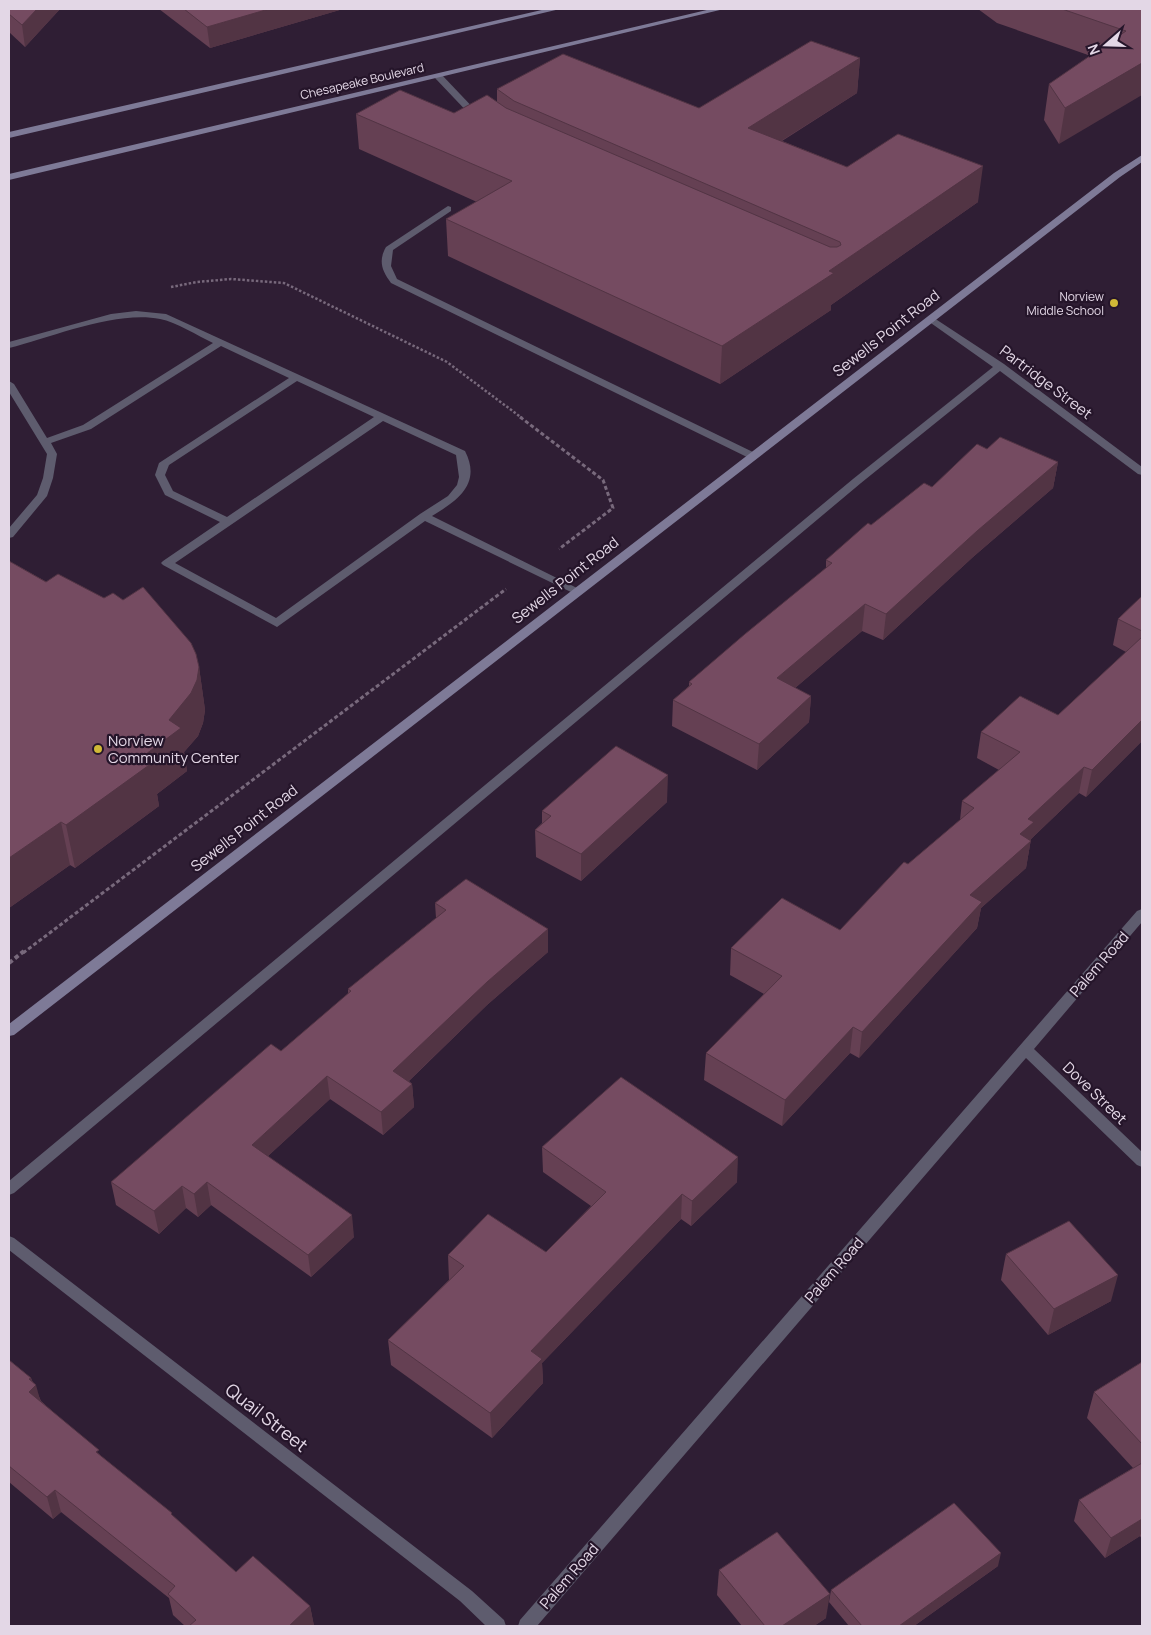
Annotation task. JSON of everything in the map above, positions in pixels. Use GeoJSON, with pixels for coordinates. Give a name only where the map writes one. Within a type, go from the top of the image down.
{"type":"FeatureCollection","features":[{"type":"Feature","properties":{"kind":"main road","name":"Chesapeake Boulevard"},"geometry":{"type":"LineString","coordinates":[[9,135],[556,9]]}},
{"type":"Feature","properties":{"kind":"main road","name":"Chesapeake Boulevard"},"geometry":{"type":"LineString","coordinates":[[9,177],[720,9]]}},
{"type":"Feature","properties":{"kind":"main road","name":"Sewells Point Road"},"geometry":{"type":"LineString","coordinates":[[9,1031],[1142,158]]}},
{"type":"Feature","properties":{"kind":"street"},"geometry":{"type":"LineString","coordinates":[[438,76],[484,121]]}},
{"type":"Feature","properties":{"kind":"street"},"geometry":{"type":"LineString","coordinates":[[448,209],[389,249],[385,259],[386,269],[394,281],[753,456]]}},
{"type":"Feature","properties":{"kind":"street"},"geometry":{"type":"LineString","coordinates":[[9,345],[111,317],[136,314],[163,316],[384,416],[461,453],[466,470],[464,482],[457,495],[424,516],[277,622],[167,563],[384,416]]}},
{"type":"Feature","properties":{"kind":"street","name":"Partridge Street"},"geometry":{"type":"LineString","coordinates":[[931,319],[1000,366],[1142,472]]}},
{"type":"Feature","properties":{"kind":"street"},"geometry":{"type":"LineString","coordinates":[[45,442],[87,427],[221,342]]}},
{"type":"Feature","properties":{"kind":"street"},"geometry":{"type":"LineString","coordinates":[[9,1189],[857,480],[1000,366]]}},
{"type":"Feature","properties":{"kind":"street"},"geometry":{"type":"LineString","coordinates":[[228,522],[169,493],[160,475],[164,464],[297,377]]}},
{"type":"Feature","properties":{"kind":"street"},"geometry":{"type":"LineString","coordinates":[[9,384],[52,454],[48,478],[42,496],[9,535]]}},
{"type":"Feature","properties":{"kind":"street"},"geometry":{"type":"LineString","coordinates":[[424,516],[577,592]]}},
{"type":"Feature","properties":{"kind":"street","name":"Palem Road"},"geometry":{"type":"LineString","coordinates":[[526,1626],[1142,914]]}},
{"type":"Feature","properties":{"kind":"street","name":"Dove Street"},"geometry":{"type":"LineString","coordinates":[[1025,1049],[1142,1161]]}},
{"type":"Feature","properties":{"kind":"street","name":"Quail Street"},"geometry":{"type":"LineString","coordinates":[[9,1242],[466,1596],[498,1626]]}},
{"type":"Feature","properties":{"kind":"building"},"geometry":{"type":"Polygon","coordinates":[[[9,9],[37,9],[22,25],[9,14],[9,9]]]}},
{"type":"Feature","properties":{"kind":"building"},"geometry":{"type":"Polygon","coordinates":[[[184,9],[269,9],[207,27],[184,9]]]}},
{"type":"Feature","properties":{"kind":"building"},"geometry":{"type":"Polygon","coordinates":[[[1062,9],[1142,9],[1142,63],[1065,108],[1049,84],[1126,31],[1062,9]]]}},
{"type":"Feature","properties":{"kind":"building"},"geometry":{"type":"Polygon","coordinates":[[[811,41],[860,58],[748,128],[847,167],[898,134],[983,166],[829,271],[834,273],[722,346],[446,219],[512,181],[356,114],[400,90],[454,113],[487,95],[506,108],[830,247],[837,247],[841,245],[840,242],[514,101],[497,89],[563,54],[699,108],[811,41]]]}},
{"type":"Feature","properties":{"kind":"building"},"geometry":{"type":"Polygon","coordinates":[[[1000,437],[1058,462],[977,531],[886,614],[865,604],[777,678],[811,696],[759,744],[673,700],[692,684],[689,682],[832,563],[826,560],[868,523],[871,525],[924,483],[932,487],[977,444],[987,449],[1000,437]]]}},
{"type":"Feature","properties":{"kind":"building","name":"Norview Community Center"},"geometry":{"type":"Polygon","coordinates":[[[9,561],[46,582],[58,574],[104,598],[113,593],[123,600],[143,587],[191,643],[199,667],[197,680],[191,693],[169,720],[181,728],[142,757],[152,763],[66,825],[61,822],[9,858],[9,561]]]}},
{"type":"Feature","properties":{"kind":"building"},"geometry":{"type":"Polygon","coordinates":[[[1142,596],[1142,631],[1118,619],[1142,596]]]}},
{"type":"Feature","properties":{"kind":"building"},"geometry":{"type":"Polygon","coordinates":[[[1142,637],[1142,720],[1092,770],[1084,767],[1028,819],[1034,822],[1020,834],[1031,841],[970,895],[982,902],[862,1032],[853,1027],[785,1100],[706,1053],[782,976],[731,948],[782,898],[840,930],[904,862],[908,864],[974,808],[962,801],[1020,752],[981,732],[1020,696],[1058,715],[1142,637]]]}},
{"type":"Feature","properties":{"kind":"building"},"geometry":{"type":"Polygon","coordinates":[[[616,746],[668,775],[581,854],[535,830],[551,816],[542,811],[616,746]]]}},
{"type":"Feature","properties":{"kind":"building"},"geometry":{"type":"Polygon","coordinates":[[[466,879],[548,929],[487,982],[393,1071],[412,1084],[381,1112],[327,1076],[252,1145],[352,1215],[308,1255],[207,1182],[194,1194],[182,1186],[154,1211],[111,1182],[271,1044],[281,1051],[351,991],[348,989],[446,910],[435,903],[466,879]]]}},
{"type":"Feature","properties":{"kind":"building"},"geometry":{"type":"Polygon","coordinates":[[[621,1077],[738,1157],[692,1201],[682,1194],[531,1351],[542,1359],[490,1413],[388,1340],[464,1266],[448,1255],[488,1214],[546,1252],[606,1192],[542,1147],[621,1077]]]}},
{"type":"Feature","properties":{"kind":"building"},"geometry":{"type":"Polygon","coordinates":[[[1069,1221],[1118,1275],[1054,1309],[1006,1254],[1069,1221]]]}},
{"type":"Feature","properties":{"kind":"building"},"geometry":{"type":"Polygon","coordinates":[[[9,1360],[31,1378],[29,1379],[36,1385],[29,1392],[99,1450],[96,1452],[172,1513],[236,1572],[253,1556],[310,1606],[289,1626],[189,1626],[196,1620],[168,1594],[175,1586],[55,1490],[47,1497],[9,1466],[9,1360]]]}},
{"type":"Feature","properties":{"kind":"building"},"geometry":{"type":"Polygon","coordinates":[[[1142,1362],[1142,1444],[1094,1392],[1142,1362]]]}},
{"type":"Feature","properties":{"kind":"building"},"geometry":{"type":"Polygon","coordinates":[[[1142,1463],[1142,1519],[1111,1538],[1079,1500],[1142,1463]]]}},
{"type":"Feature","properties":{"kind":"building"},"geometry":{"type":"Polygon","coordinates":[[[954,1503],[1001,1553],[899,1626],[862,1626],[831,1590],[954,1503]]]}},
{"type":"Feature","properties":{"kind":"building"},"geometry":{"type":"Polygon","coordinates":[[[777,1532],[830,1594],[782,1626],[765,1626],[719,1570],[777,1532]]]}},
{"type":"Feature","properties":{"kind":"place","name":"Norview Middle School"},"geometry":{"type":"Point","coordinates":[1114,303]}},
{"type":"Feature","properties":{"kind":"place","name":"Norview Community Center"},"geometry":{"type":"Point","coordinates":[98,749]}}]}
